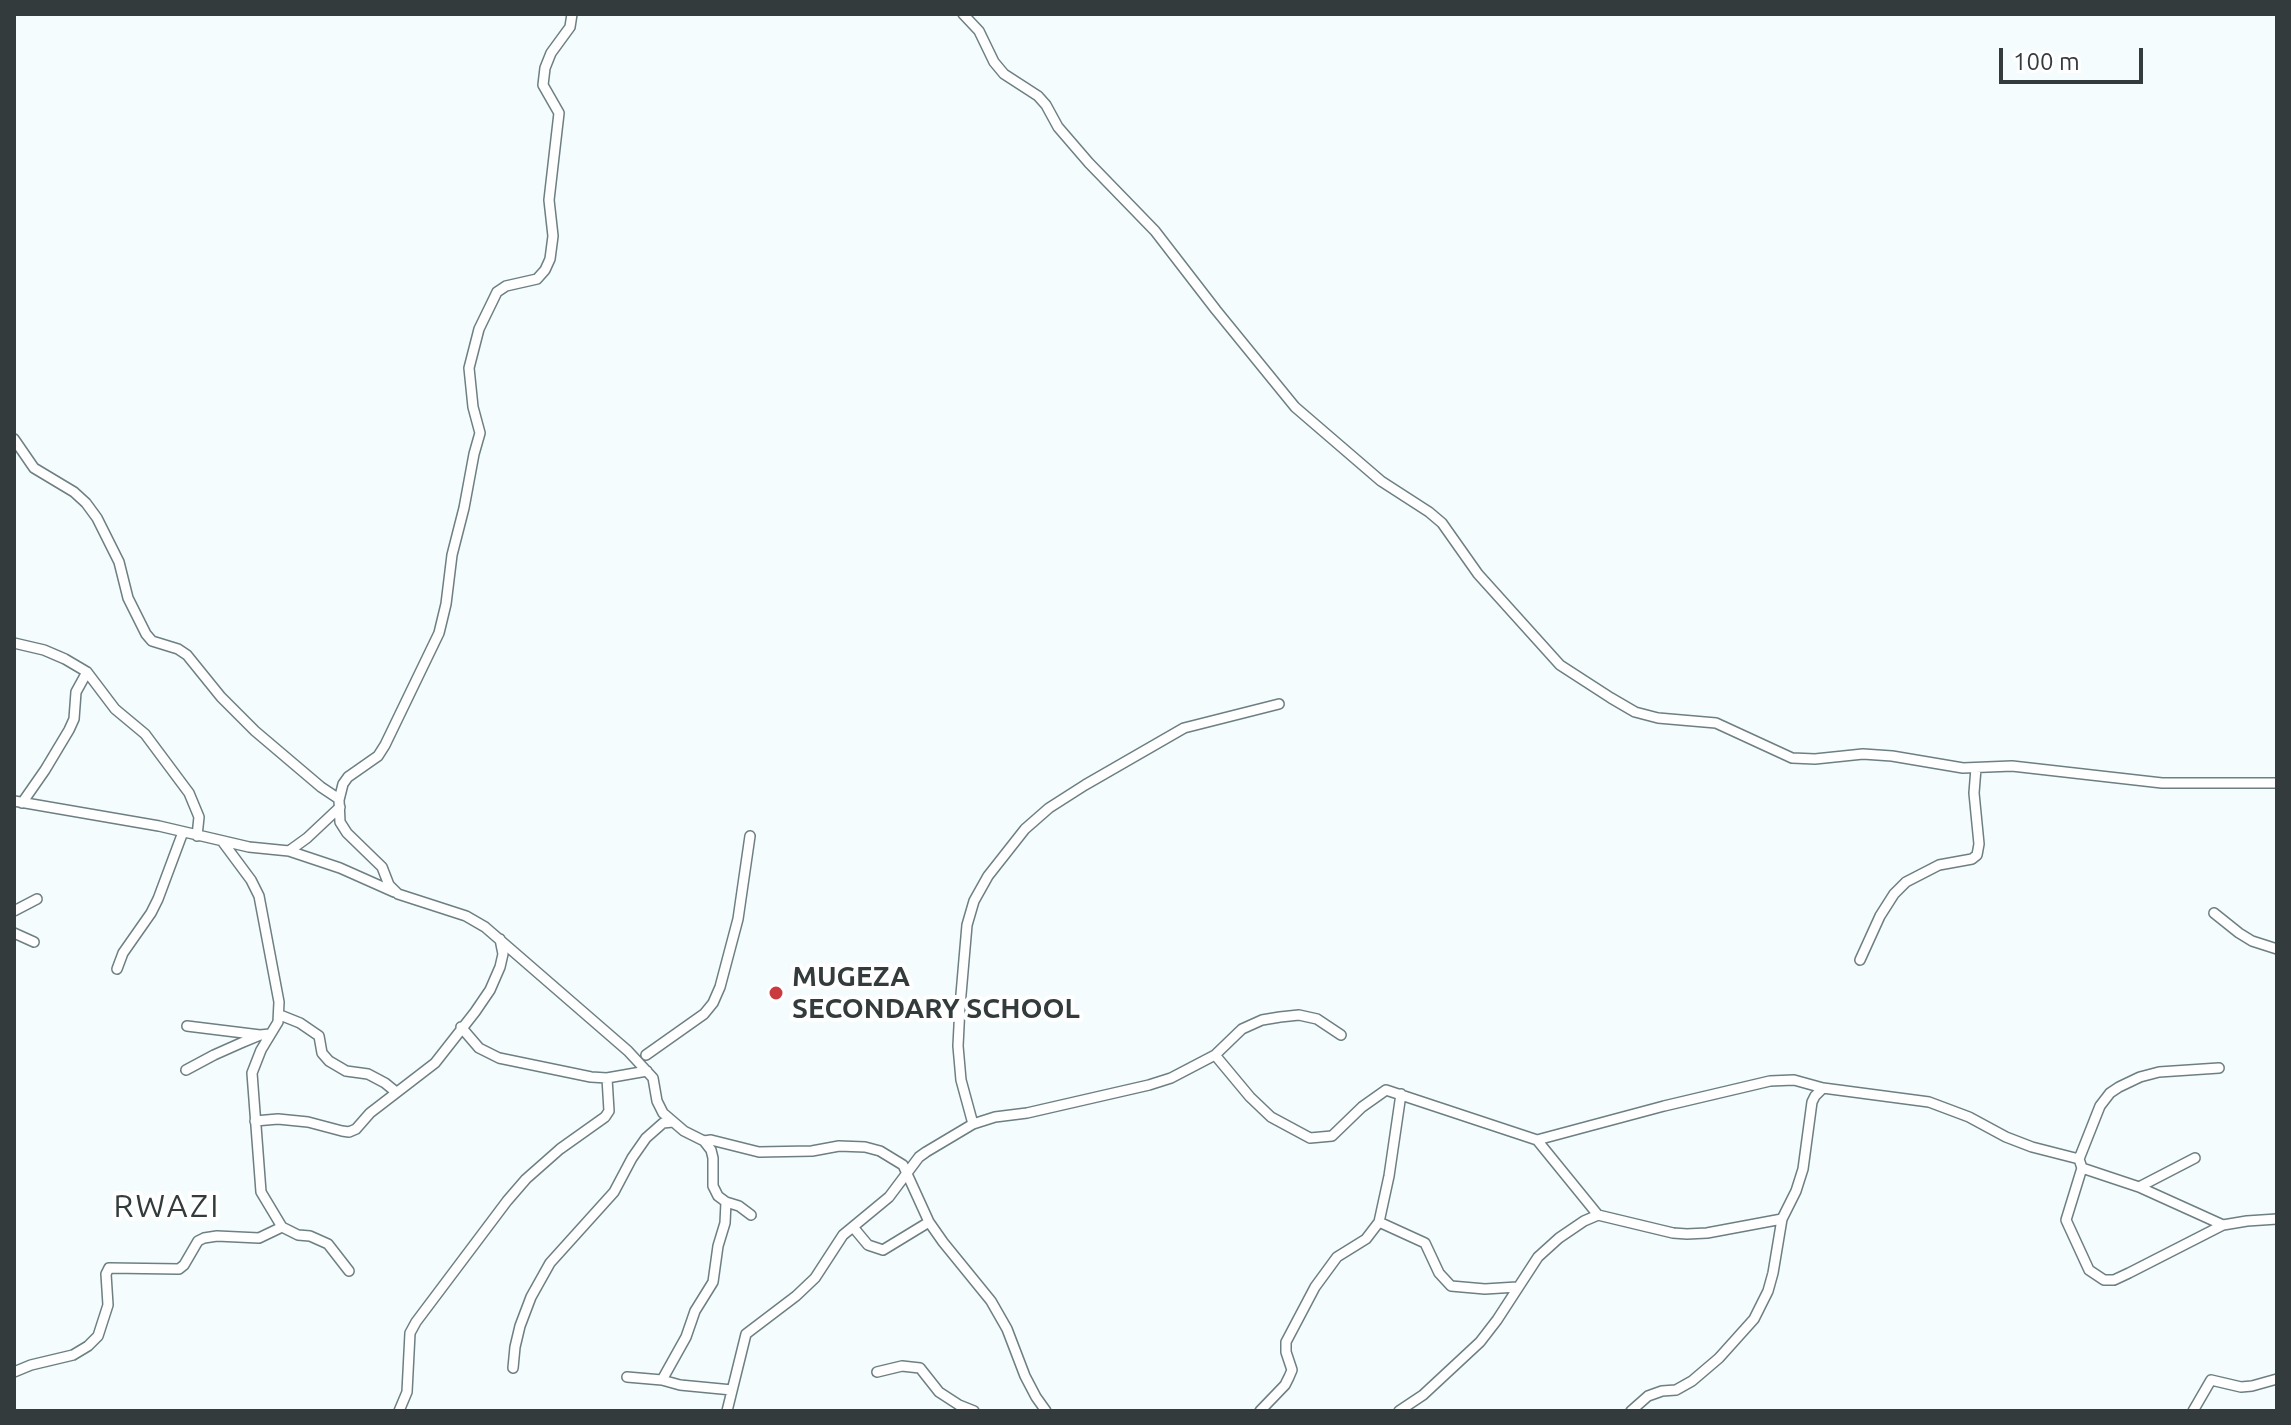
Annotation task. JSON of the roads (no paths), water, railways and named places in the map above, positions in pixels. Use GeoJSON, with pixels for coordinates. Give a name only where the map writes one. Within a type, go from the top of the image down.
{"type":"FeatureCollection","features":[{"type":"Feature","properties":{"kind":"street"},"geometry":{"type":"LineString","coordinates":[[398,894],[389,885],[382,867],[347,833],[340,822],[339,803],[343,784],[348,777],[378,756],[385,745],[439,633],[452,555],[480,433],[473,407],[469,368],[479,329],[497,292],[506,286],[537,279],[550,259],[553,236],[549,200],[559,113],[543,85],[551,53],[570,27],[572,14]]}},
{"type":"Feature","properties":{"kind":"street"},"geometry":{"type":"LineString","coordinates":[[963,14],[979,31],[994,62],[1004,74],[1038,96],[1046,105],[1058,127],[1155,231],[1295,407],[1381,481],[1442,523],[1464,557],[1560,665],[1635,712],[1658,718],[1716,723],[1792,758],[1863,754],[1976,768],[2027,767],[2162,783],[2277,783]]}},
{"type":"Feature","properties":{"kind":"street"},"geometry":{"type":"LineString","coordinates":[[14,439],[34,468],[74,492],[97,518],[119,562],[128,598],[146,634],[159,644],[187,655],[221,697],[255,731],[339,803]]}},
{"type":"Feature","properties":{"kind":"street"},"geometry":{"type":"LineString","coordinates":[[14,643],[54,654],[87,672],[109,702],[145,734],[189,793],[199,817],[197,836]]}},
{"type":"Feature","properties":{"kind":"street"},"geometry":{"type":"LineString","coordinates":[[87,672],[76,692],[74,719],[69,730],[45,770],[18,802],[264,849],[289,851],[340,868],[398,894],[466,916],[500,939],[647,1071],[653,1078],[657,1101],[663,1113],[684,1131],[704,1141],[711,1150],[713,1186],[718,1196],[751,1215]]}},
{"type":"Feature","properties":{"kind":"street"},"geometry":{"type":"LineString","coordinates":[[973,1124],[961,1080],[958,1046],[960,1006],[967,925],[974,901],[988,876],[1025,829],[1049,808],[1097,778],[1184,728],[1279,704]]}},
{"type":"Feature","properties":{"kind":"street"},"geometry":{"type":"LineString","coordinates":[[1860,960],[1880,916],[1906,882],[1939,865],[1972,859],[1977,855],[1976,768]]}},
{"type":"Feature","properties":{"kind":"street"},"geometry":{"type":"LineString","coordinates":[[289,851],[307,838],[339,803]]}},
{"type":"Feature","properties":{"kind":"street"},"geometry":{"type":"LineString","coordinates":[[117,969],[123,953],[158,899],[183,832]]}},
{"type":"Feature","properties":{"kind":"street"},"geometry":{"type":"LineString","coordinates":[[646,1055],[704,1014],[713,1003],[738,919],[750,836]]}},
{"type":"Feature","properties":{"kind":"street"},"geometry":{"type":"LineString","coordinates":[[186,1070],[265,1035],[278,1022],[280,1015],[259,896],[222,841]]}},
{"type":"Feature","properties":{"kind":"street"},"geometry":{"type":"LineString","coordinates":[[14,911],[37,899]]}},
{"type":"Feature","properties":{"kind":"street"},"geometry":{"type":"LineString","coordinates":[[2214,913],[2252,941],[2277,949]]}},
{"type":"Feature","properties":{"kind":"street"},"geometry":{"type":"LineString","coordinates":[[14,933],[34,942]]}},
{"type":"Feature","properties":{"kind":"street"},"geometry":{"type":"LineString","coordinates":[[255,1121],[294,1120],[349,1132],[356,1129],[370,1113],[435,1063],[486,996],[503,954],[500,939]]}},
{"type":"Feature","properties":{"kind":"street"},"geometry":{"type":"LineString","coordinates":[[280,1015],[300,1023],[319,1036],[322,1053],[329,1061],[346,1071],[368,1074],[396,1092]]}},
{"type":"Feature","properties":{"kind":"street"},"geometry":{"type":"LineString","coordinates":[[727,1411],[746,1334],[815,1278],[843,1235],[889,1197],[926,1152],[973,1124],[995,1117],[1040,1110],[1171,1078],[1215,1055],[1242,1029],[1262,1020],[1299,1015],[1317,1019],[1341,1035]]}},
{"type":"Feature","properties":{"kind":"street"},"geometry":{"type":"LineString","coordinates":[[187,1026],[265,1035]]}},
{"type":"Feature","properties":{"kind":"street"},"geometry":{"type":"LineString","coordinates":[[461,1027],[479,1048],[499,1058],[607,1078],[647,1071]]}},
{"type":"Feature","properties":{"kind":"street"},"geometry":{"type":"LineString","coordinates":[[265,1035],[252,1073],[261,1192],[282,1227],[328,1244],[349,1271]]}},
{"type":"Feature","properties":{"kind":"street"},"geometry":{"type":"LineString","coordinates":[[1215,1055],[1271,1117],[1310,1138],[1332,1136],[1362,1107],[1386,1090],[1537,1140],[1598,1215]]}},
{"type":"Feature","properties":{"kind":"street"},"geometry":{"type":"LineString","coordinates":[[2219,1068],[2159,1072],[2140,1077],[2110,1093],[2100,1106],[2080,1163],[2066,1220],[2089,1270],[2104,1280],[2114,1280],[2223,1225],[2277,1219]]}},
{"type":"Feature","properties":{"kind":"street"},"geometry":{"type":"LineString","coordinates":[[399,1411],[407,1392],[410,1333],[416,1322],[526,1179],[560,1149],[605,1117],[609,1111],[607,1078]]}},
{"type":"Feature","properties":{"kind":"street"},"geometry":{"type":"LineString","coordinates":[[1537,1140],[1770,1081],[1794,1080],[1823,1088],[1929,1102],[1969,1117],[2006,1137],[2139,1187],[2223,1225]]}},
{"type":"Feature","properties":{"kind":"street"},"geometry":{"type":"LineString","coordinates":[[1631,1411],[1648,1396],[1676,1390],[1692,1381],[1719,1358],[1754,1319],[1768,1291],[1782,1219],[1803,1169],[1812,1102],[1823,1088]]}},
{"type":"Feature","properties":{"kind":"street"},"geometry":{"type":"LineString","coordinates":[[1260,1411],[1289,1377],[1292,1370],[1286,1342],[1315,1287],[1337,1257],[1366,1239],[1379,1222],[1401,1094]]}},
{"type":"Feature","properties":{"kind":"street"},"geometry":{"type":"LineString","coordinates":[[513,1368],[520,1326],[531,1297],[550,1263],[614,1192],[646,1138],[663,1123],[673,1122]]}},
{"type":"Feature","properties":{"kind":"street"},"geometry":{"type":"LineString","coordinates":[[704,1141],[759,1152],[865,1147],[880,1151],[903,1165],[929,1222],[991,1301],[1007,1329],[1025,1376],[1046,1411]]}},
{"type":"Feature","properties":{"kind":"street"},"geometry":{"type":"LineString","coordinates":[[2139,1187],[2195,1158]]}},
{"type":"Feature","properties":{"kind":"street"},"geometry":{"type":"LineString","coordinates":[[662,1380],[686,1337],[695,1311],[713,1282],[726,1202]]}},
{"type":"Feature","properties":{"kind":"street"},"geometry":{"type":"LineString","coordinates":[[1399,1411],[1423,1395],[1480,1342],[1538,1257],[1584,1221],[1598,1215],[1687,1234],[1782,1219]]}},
{"type":"Feature","properties":{"kind":"street"},"geometry":{"type":"LineString","coordinates":[[853,1227],[868,1245],[883,1250],[929,1222]]}},
{"type":"Feature","properties":{"kind":"street"},"geometry":{"type":"LineString","coordinates":[[1379,1222],[1425,1243],[1439,1273],[1451,1286],[1485,1289],[1517,1287]]}},
{"type":"Feature","properties":{"kind":"street"},"geometry":{"type":"LineString","coordinates":[[14,1372],[73,1355],[98,1336],[108,1305],[106,1274],[109,1268],[179,1269],[198,1241],[204,1238],[259,1238],[282,1227]]}},
{"type":"Feature","properties":{"kind":"street"},"geometry":{"type":"LineString","coordinates":[[877,1372],[902,1366],[920,1368],[949,1400],[974,1411]]}},
{"type":"Feature","properties":{"kind":"street"},"geometry":{"type":"LineString","coordinates":[[627,1377],[732,1390]]}},
{"type":"Feature","properties":{"kind":"street"},"geometry":{"type":"LineString","coordinates":[[2193,1411],[2211,1380],[2241,1387],[2277,1379]]}},
{"type":"Feature","properties":{"kind":"place","name":"MUGEZA SECONDARY SCHOOL"},"geometry":{"type":"Point","coordinates":[776,993]}},
{"type":"Feature","properties":{"kind":"district","name":"RWAZI"},"geometry":{"type":"Point","coordinates":[167,1206]}}]}
